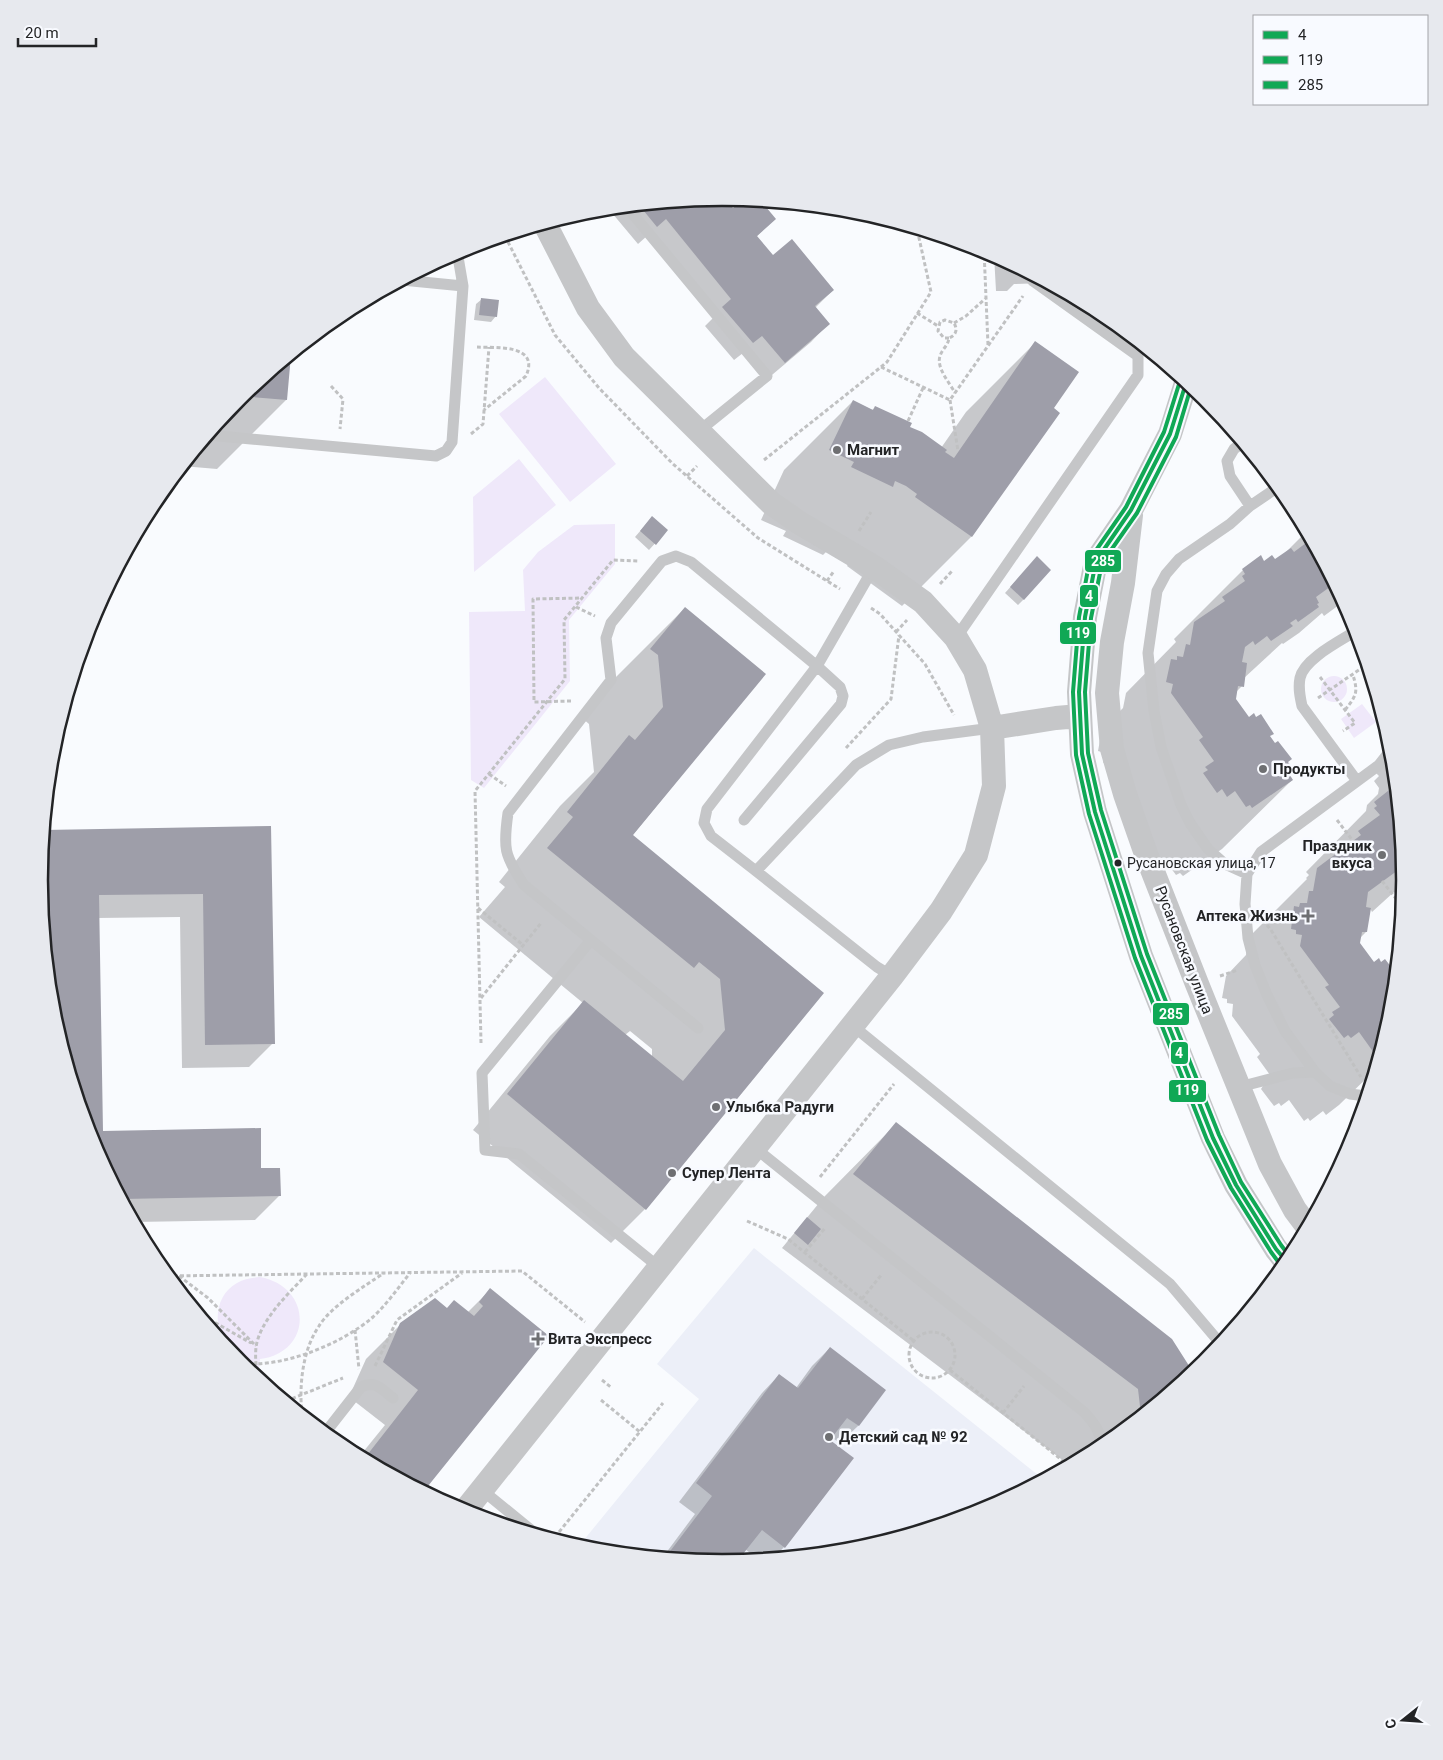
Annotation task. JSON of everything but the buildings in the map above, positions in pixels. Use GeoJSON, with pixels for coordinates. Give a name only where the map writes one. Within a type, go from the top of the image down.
{"type":"FeatureCollection","features":[{"type":"Feature","properties":{"kind":"street"},"geometry":{"type":"LineString","coordinates":[[470,1505],[854,1026],[941,911],[976,855],[994,786],[992,728],[975,670],[956,638],[923,602],[874,567],[798,522],[771,503],[624,357],[588,308],[548,229]]}},
{"type":"Feature","properties":{"kind":"street","name":"Русановская улица"},"geometry":{"type":"LineString","coordinates":[[1184,390],[1170,434],[1131,510],[1096,561],[1085,617],[1079,692],[1082,754],[1095,812],[1141,956],[1217,1146],[1236,1185],[1281,1256]]}},
{"type":"Feature","properties":{"kind":"street","name":"Русановская улица"},"geometry":{"type":"LineString","coordinates":[[1131,510],[1123,583],[1112,642],[1107,693],[1112,748],[1125,794],[1184,953],[1270,1164],[1295,1210],[1303,1220]]}},
{"type":"Feature","properties":{"kind":"street"},"geometry":{"type":"LineString","coordinates":[[992,728],[1080,716]]}},
{"type":"Feature","properties":{"kind":"lane"},"geometry":{"type":"LineString","coordinates":[[631,213],[767,376],[699,431]]}},
{"type":"Feature","properties":{"kind":"lane"},"geometry":{"type":"LineString","coordinates":[[215,436],[436,456],[446,452],[452,442],[464,286],[459,259]]}},
{"type":"Feature","properties":{"kind":"lane"},"geometry":{"type":"LineString","coordinates":[[413,281],[464,286]]}},
{"type":"Feature","properties":{"kind":"lane"},"geometry":{"type":"LineString","coordinates":[[1043,288],[1138,356]]}},
{"type":"Feature","properties":{"kind":"lane"},"geometry":{"type":"LineString","coordinates":[[1070,303],[1070,308]]}},
{"type":"Feature","properties":{"kind":"lane"},"geometry":{"type":"LineString","coordinates":[[956,638],[1138,375],[1138,350]]}},
{"type":"Feature","properties":{"kind":"lane"},"geometry":{"type":"LineString","coordinates":[[1237,447],[1227,461],[1230,476],[1250,506]]}},
{"type":"Feature","properties":{"kind":"lane"},"geometry":{"type":"LineString","coordinates":[[1247,874],[1225,864],[1208,849],[1190,823],[1181,804],[1160,738],[1154,711],[1148,653],[1157,591],[1166,574],[1179,559],[1230,524],[1250,506],[1271,491]]}},
{"type":"Feature","properties":{"kind":"lane"},"geometry":{"type":"LineString","coordinates":[[698,1028],[524,885],[510,863],[504,840],[508,813],[611,680],[606,638],[611,623],[662,561],[676,556],[691,562],[817,666],[840,687],[843,696],[841,704],[744,820]]}},
{"type":"Feature","properties":{"kind":"lane"},"geometry":{"type":"LineString","coordinates":[[874,567],[817,666],[707,809],[704,824],[711,836],[877,967],[892,976]]}},
{"type":"Feature","properties":{"kind":"lane"},"geometry":{"type":"LineString","coordinates":[[1349,635],[1307,664],[1300,677],[1299,691],[1302,706],[1358,781]]}},
{"type":"Feature","properties":{"kind":"lane"},"geometry":{"type":"LineString","coordinates":[[1080,716],[1109,714]]}},
{"type":"Feature","properties":{"kind":"lane"},"geometry":{"type":"LineString","coordinates":[[756,871],[856,765],[889,745],[923,737],[992,728]]}},
{"type":"Feature","properties":{"kind":"lane"},"geometry":{"type":"LineString","coordinates":[[1361,1095],[1350,1094],[1330,1086],[1315,1072],[1285,1031],[1267,995],[1248,938],[1245,904],[1247,874],[1261,852],[1358,781],[1379,765],[1384,758]]}},
{"type":"Feature","properties":{"kind":"lane"},"geometry":{"type":"LineString","coordinates":[[591,940],[482,1074],[485,1150],[519,1154],[660,1268]]}},
{"type":"Feature","properties":{"kind":"lane"},"geometry":{"type":"LineString","coordinates":[[854,1026],[1170,1284],[1215,1338]]}},
{"type":"Feature","properties":{"kind":"lane"},"geometry":{"type":"LineString","coordinates":[[1239,1087],[1293,1073],[1315,1072]]}},
{"type":"Feature","properties":{"kind":"lane"},"geometry":{"type":"LineString","coordinates":[[756,1148],[1084,1412],[1095,1424],[1100,1438]]}},
{"type":"Feature","properties":{"kind":"lane"},"geometry":{"type":"LineString","coordinates":[[329,1427],[360,1387],[368,1384],[377,1385],[393,1398]]}},
{"type":"Feature","properties":{"kind":"lane"},"geometry":{"type":"LineString","coordinates":[[482,1490],[523,1524]]}},
{"type":"Feature","properties":{"kind":"path"},"geometry":{"type":"LineString","coordinates":[[744,476],[887,362],[931,292],[919,236]]}},
{"type":"Feature","properties":{"kind":"path"},"geometry":{"type":"LineString","coordinates":[[984,260],[988,346]]}},
{"type":"Feature","properties":{"kind":"path"},"geometry":{"type":"LineString","coordinates":[[958,451],[950,400],[1033,283]]}},
{"type":"Feature","properties":{"kind":"path"},"geometry":{"type":"LineString","coordinates":[[954,323],[956,332],[953,336],[944,338],[940,336],[938,326],[940,322],[945,320],[954,323],[966,316],[986,298]]}},
{"type":"Feature","properties":{"kind":"path"},"geometry":{"type":"LineString","coordinates":[[917,313],[938,326]]}},
{"type":"Feature","properties":{"kind":"path"},"geometry":{"type":"LineString","coordinates":[[949,338],[948,344],[939,357],[940,367],[955,393]]}},
{"type":"Feature","properties":{"kind":"path"},"geometry":{"type":"LineString","coordinates":[[459,345],[515,350],[523,353],[528,360],[529,368],[526,376],[484,410]]}},
{"type":"Feature","properties":{"kind":"path"},"geometry":{"type":"LineString","coordinates":[[452,442],[464,440],[483,424],[489,347]]}},
{"type":"Feature","properties":{"kind":"path"},"geometry":{"type":"LineString","coordinates":[[881,367],[950,400]]}},
{"type":"Feature","properties":{"kind":"path"},"geometry":{"type":"LineString","coordinates":[[331,386],[342,399],[339,447]]}},
{"type":"Feature","properties":{"kind":"path"},"geometry":{"type":"LineString","coordinates":[[908,421],[923,388]]}},
{"type":"Feature","properties":{"kind":"path"},"geometry":{"type":"LineString","coordinates":[[687,476],[703,460]]}},
{"type":"Feature","properties":{"kind":"path"},"geometry":{"type":"LineString","coordinates":[[855,538],[872,512]]}},
{"type":"Feature","properties":{"kind":"path"},"geometry":{"type":"LineString","coordinates":[[940,584],[952,570]]}},
{"type":"Feature","properties":{"kind":"path"},"geometry":{"type":"LineString","coordinates":[[582,598],[532,599],[534,702],[595,701]]}},
{"type":"Feature","properties":{"kind":"path"},"geometry":{"type":"LineString","coordinates":[[844,750],[891,699],[899,635]]}},
{"type":"Feature","properties":{"kind":"path"},"geometry":{"type":"LineString","coordinates":[[1307,664],[1331,690],[1355,723],[1328,742]]}},
{"type":"Feature","properties":{"kind":"path"},"geometry":{"type":"LineString","coordinates":[[1302,706],[1331,690],[1361,668]]}},
{"type":"Feature","properties":{"kind":"path"},"geometry":{"type":"LineString","coordinates":[[1345,710],[1355,698],[1357,689],[1352,674]]}},
{"type":"Feature","properties":{"kind":"path"},"geometry":{"type":"LineString","coordinates":[[1326,804],[1353,841]]}},
{"type":"Feature","properties":{"kind":"path"},"geometry":{"type":"LineString","coordinates":[[1382,881],[1395,898]]}},
{"type":"Feature","properties":{"kind":"path"},"geometry":{"type":"LineString","coordinates":[[1245,904],[1271,930],[1363,1081]]}},
{"type":"Feature","properties":{"kind":"path"},"geometry":{"type":"LineString","coordinates":[[478,908],[523,945]]}},
{"type":"Feature","properties":{"kind":"path"},"geometry":{"type":"LineString","coordinates":[[480,998],[553,908]]}},
{"type":"Feature","properties":{"kind":"path"},"geometry":{"type":"LineString","coordinates":[[1214,978],[1256,965]]}},
{"type":"Feature","properties":{"kind":"path"},"geometry":{"type":"LineString","coordinates":[[809,1191],[906,1068]]}},
{"type":"Feature","properties":{"kind":"path"},"geometry":{"type":"LineString","coordinates":[[804,1252],[837,1213]]}},
{"type":"Feature","properties":{"kind":"path"},"geometry":{"type":"LineString","coordinates":[[747,1221],[788,1238],[914,1341]]}},
{"type":"Feature","properties":{"kind":"path"},"geometry":{"type":"LineString","coordinates":[[862,1299],[894,1259]]}},
{"type":"Feature","properties":{"kind":"path"},"geometry":{"type":"LineString","coordinates":[[178,1276],[522,1271],[590,1325]]}},
{"type":"Feature","properties":{"kind":"path"},"geometry":{"type":"LineString","coordinates":[[252,1363],[278,1361],[306,1354],[330,1344],[355,1330],[388,1301],[410,1272]]}},
{"type":"Feature","properties":{"kind":"path"},"geometry":{"type":"LineString","coordinates":[[360,1387],[378,1363],[397,1320],[463,1272]]}},
{"type":"Feature","properties":{"kind":"path"},"geometry":{"type":"LineString","coordinates":[[301,1407],[300,1395],[306,1354],[319,1325],[342,1302],[384,1273]]}},
{"type":"Feature","properties":{"kind":"path"},"geometry":{"type":"LineString","coordinates":[[257,1368],[256,1346],[263,1327],[283,1300],[307,1274]]}},
{"type":"Feature","properties":{"kind":"path"},"geometry":{"type":"LineString","coordinates":[[178,1276],[208,1298],[256,1346]]}},
{"type":"Feature","properties":{"kind":"path"},"geometry":{"type":"LineString","coordinates":[[213,1322],[256,1346]]}},
{"type":"Feature","properties":{"kind":"path"},"geometry":{"type":"LineString","coordinates":[[355,1330],[360,1387]]}},
{"type":"Feature","properties":{"kind":"path"},"geometry":{"type":"LineString","coordinates":[[936,1332],[947,1337],[954,1347],[955,1359],[950,1370],[941,1378],[928,1379],[917,1374],[910,1364],[909,1352],[914,1341],[924,1333],[936,1332]]}},
{"type":"Feature","properties":{"kind":"path"},"geometry":{"type":"LineString","coordinates":[[291,1399],[378,1363]]}},
{"type":"Feature","properties":{"kind":"path"},"geometry":{"type":"LineString","coordinates":[[950,1370],[1063,1461]]}},
{"type":"Feature","properties":{"kind":"path"},"geometry":{"type":"LineString","coordinates":[[1003,1413],[1035,1373]]}},
{"type":"Feature","properties":{"kind":"path"},"geometry":{"type":"LineString","coordinates":[[601,1400],[640,1432]]}},
{"type":"Feature","properties":{"kind":"path"},"geometry":{"type":"LineString","coordinates":[[558,1533],[664,1403]]}},
{"type":"Feature","properties":{"kind":"shaded area"},"geometry":{"type":"Polygon","coordinates":[[[545,377],[616,464],[570,502],[499,414],[545,377]]]}},
{"type":"Feature","properties":{"kind":"shaded area"},"geometry":{"type":"Polygon","coordinates":[[[519,459],[556,505],[474,572],[473,497],[519,459]]]}},
{"type":"Feature","properties":{"kind":"shaded area"},"geometry":{"type":"Polygon","coordinates":[[[615,524],[615,564],[569,620],[570,681],[484,788],[471,780],[469,612],[525,611],[523,570],[538,552],[574,525],[615,524]]]}},
{"type":"Feature","properties":{"kind":"shaded area"},"geometry":{"type":"Polygon","coordinates":[[[1334,676],[1343,680],[1347,689],[1343,698],[1334,702],[1325,698],[1321,689],[1325,680],[1334,676]]]}},
{"type":"Feature","properties":{"kind":"shaded area"},"geometry":{"type":"Polygon","coordinates":[[[1362,704],[1376,722],[1354,738],[1341,719],[1362,704]]]}},
{"type":"Feature","properties":{"kind":"shaded area","name":"Детский сад № 92"},"geometry":{"type":"Polygon","coordinates":[[[754,1248],[1038,1475],[979,1503],[938,1518],[896,1531],[853,1541],[809,1548],[766,1553],[677,1553],[584,1540],[699,1399],[657,1364],[754,1248]]]}},
{"type":"Feature","properties":{"kind":"shaded area"},"geometry":{"type":"Polygon","coordinates":[[[260,1277],[277,1283],[290,1293],[297,1305],[300,1319],[297,1333],[290,1345],[277,1354],[260,1359],[259,1370],[219,1328],[218,1320],[218,1311],[224,1295],[237,1283],[260,1277]]]}},
{"type":"Feature","properties":{"kind":"transit line","name":"119"},"geometry":{"type":"LineString","coordinates":[[1179,385],[1164,432],[1126,507],[1090,559],[1079,617],[1073,692],[1076,755],[1089,814],[1135,958],[1207,1140],[1231,1188],[1277,1261]]}},
{"type":"Feature","properties":{"kind":"transit line","name":"4"},"geometry":{"type":"LineString","coordinates":[[1184,390],[1170,434],[1131,510],[1096,561],[1085,617],[1079,692],[1082,754],[1095,812],[1141,956],[1213,1138],[1236,1185],[1281,1255]]}},
{"type":"Feature","properties":{"kind":"transit line","name":"285"},"geometry":{"type":"LineString","coordinates":[[1189,394],[1176,437],[1137,513],[1102,563],[1091,618],[1085,692],[1088,753],[1101,810],[1147,954],[1219,1135],[1241,1182],[1285,1250]]}},
{"type":"Feature","properties":{"kind":"place","name":"Магнит"},"geometry":{"type":"Point","coordinates":[837,450]}},
{"type":"Feature","properties":{"kind":"place","name":"Продукты"},"geometry":{"type":"Point","coordinates":[1263,769]}},
{"type":"Feature","properties":{"kind":"place","name":"Праздник вкуса"},"geometry":{"type":"Point","coordinates":[1382,855]}},
{"type":"Feature","properties":{"kind":"place","name":"Русановская улица, 17"},"geometry":{"type":"Point","coordinates":[1118,863]}},
{"type":"Feature","properties":{"kind":"place","name":"Аптека Жизнь"},"geometry":{"type":"Point","coordinates":[1308,916]}},
{"type":"Feature","properties":{"kind":"place","name":"Улыбка Радуги"},"geometry":{"type":"Point","coordinates":[716,1107]}},
{"type":"Feature","properties":{"kind":"place","name":"Супер Лента"},"geometry":{"type":"Point","coordinates":[672,1173]}},
{"type":"Feature","properties":{"kind":"place","name":"Вита Экспресс"},"geometry":{"type":"Point","coordinates":[538,1339]}},
{"type":"Feature","properties":{"kind":"place","name":"Детский сад № 92"},"geometry":{"type":"Point","coordinates":[829,1437]}}]}
